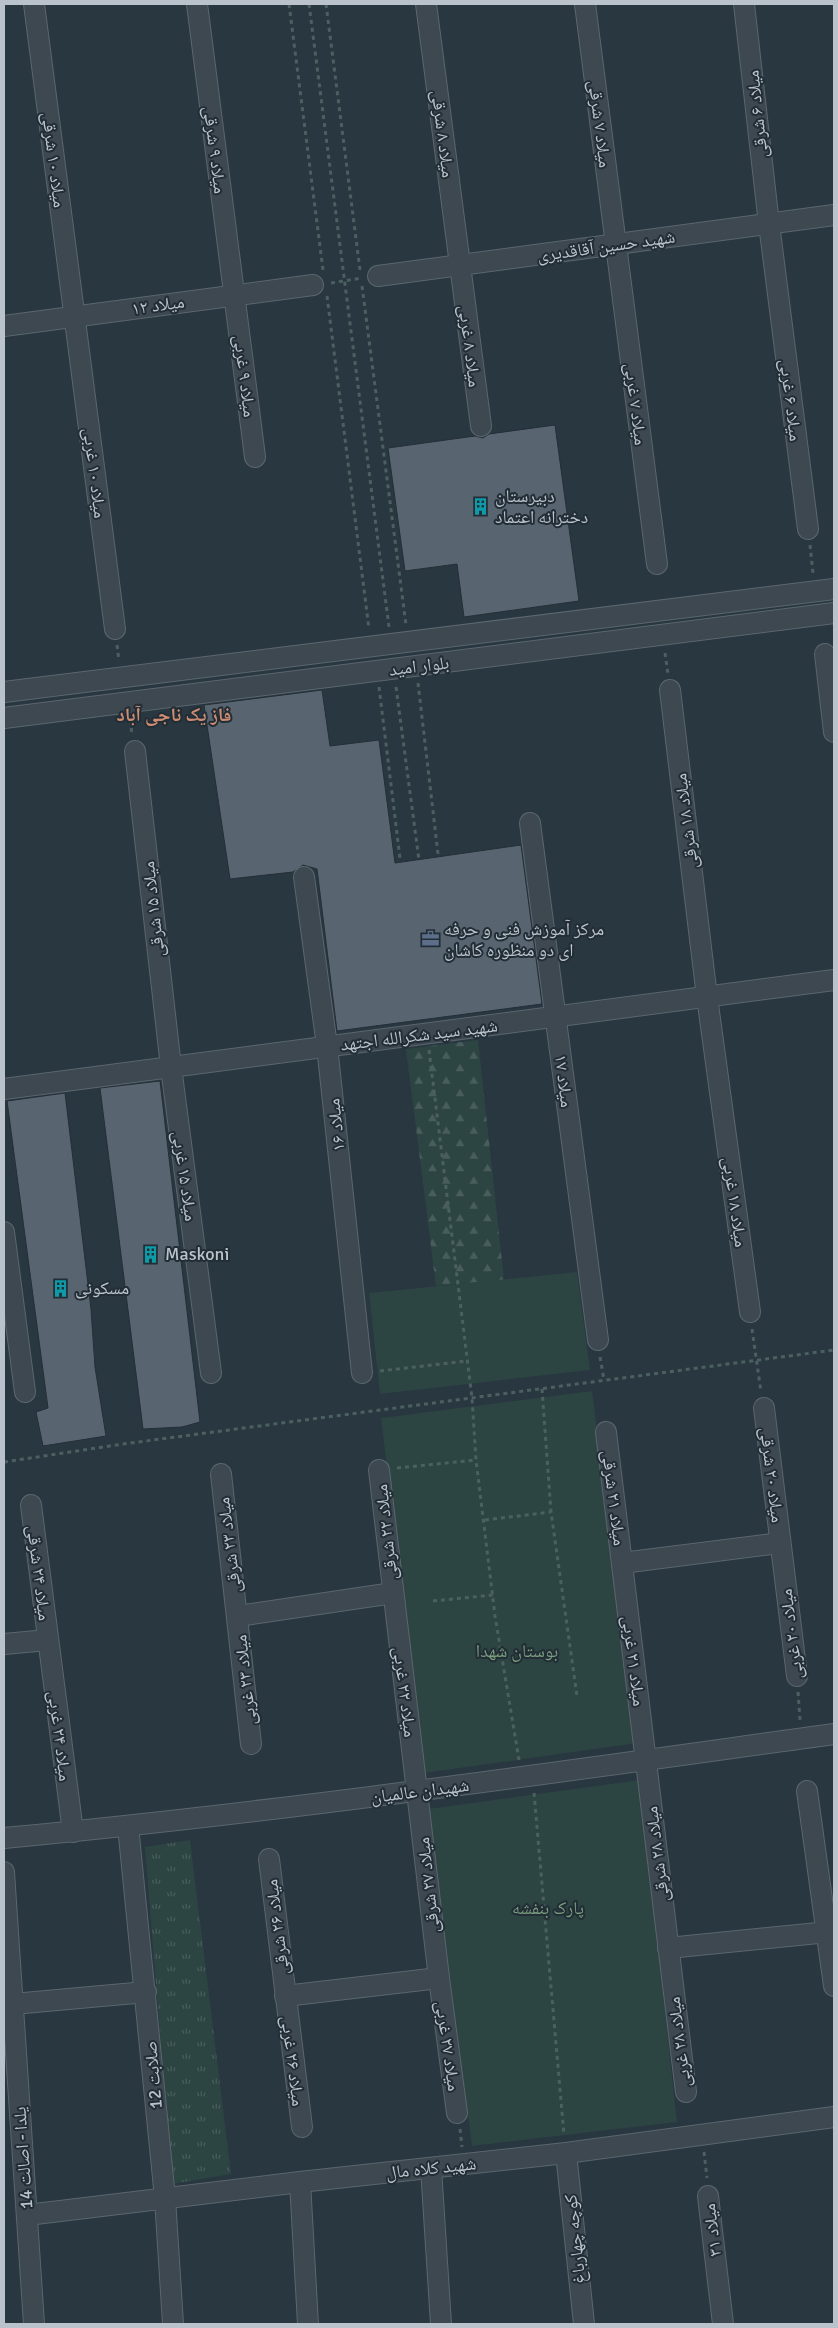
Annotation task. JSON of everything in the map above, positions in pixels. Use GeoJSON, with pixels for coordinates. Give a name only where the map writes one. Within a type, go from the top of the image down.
{"type":"FeatureCollection","features":[{"type":"Feature","properties":{"kind":"street","name":"میلاد ۱۰ شرقی"},"geometry":{"type":"LineString","coordinates":[[34,4],[74,316]]}},
{"type":"Feature","properties":{"kind":"street","name":"میلاد ۹ شرقی"},"geometry":{"type":"LineString","coordinates":[[197,4],[234,295]]}},
{"type":"Feature","properties":{"kind":"street","name":"میلاد ۸ شرقی"},"geometry":{"type":"LineString","coordinates":[[426,4],[460,265]]}},
{"type":"Feature","properties":{"kind":"street","name":"میلاد ۷ شرقی"},"geometry":{"type":"LineString","coordinates":[[585,4],[616,244]]}},
{"type":"Feature","properties":{"kind":"street","name":"میلاد ۶ شرقی"},"geometry":{"type":"LineString","coordinates":[[744,4],[769,224]]}},
{"type":"Feature","properties":{"kind":"street","name":"شهید حسین آقاقدیری"},"geometry":{"type":"LineString","coordinates":[[369,277],[834,215]]}},
{"type":"Feature","properties":{"kind":"street","name":"میلاد ۶ غربی"},"geometry":{"type":"LineString","coordinates":[[769,224],[808,529]]}},
{"type":"Feature","properties":{"kind":"street","name":"میلاد ۷ غربی"},"geometry":{"type":"LineString","coordinates":[[616,244],[657,564]]}},
{"type":"Feature","properties":{"kind":"street","name":"میلاد ۸ غربی"},"geometry":{"type":"LineString","coordinates":[[460,265],[481,426]]}},
{"type":"Feature","properties":{"kind":"street","name":"میلاد ۱۲"},"geometry":{"type":"LineString","coordinates":[[4,326],[319,284]]}},
{"type":"Feature","properties":{"kind":"street","name":"میلاد ۹ غربی"},"geometry":{"type":"LineString","coordinates":[[234,295],[255,457]]}},
{"type":"Feature","properties":{"kind":"street","name":"میلاد ۱۰ غربی"},"geometry":{"type":"LineString","coordinates":[[74,316],[115,629]]}},
{"type":"Feature","properties":{"kind":"street","name":"بلوار امید"},"geometry":{"type":"LineString","coordinates":[[4,692],[834,589]]}},
{"type":"Feature","properties":{"kind":"street","name":"بلوار امید"},"geometry":{"type":"LineString","coordinates":[[4,718],[834,613]]}},
{"type":"Feature","properties":{"kind":"street"},"geometry":{"type":"LineString","coordinates":[[443,638],[448,662]]}},
{"type":"Feature","properties":{"kind":"street"},"geometry":{"type":"LineString","coordinates":[[344,650],[348,675]]}},
{"type":"Feature","properties":{"kind":"street"},"geometry":{"type":"LineString","coordinates":[[825,654],[834,732]]}},
{"type":"Feature","properties":{"kind":"street","name":"میلاد ۱۸ شرقی"},"geometry":{"type":"LineString","coordinates":[[670,690],[707,997]]}},
{"type":"Feature","properties":{"kind":"street","name":"میلاد ۱۵ شرقی"},"geometry":{"type":"LineString","coordinates":[[135,751],[170,1067]]}},
{"type":"Feature","properties":{"kind":"street","name":"میلاد ۱۷"},"geometry":{"type":"LineString","coordinates":[[530,822],[598,1340]]}},
{"type":"Feature","properties":{"kind":"street","name":"میلاد ۱۶"},"geometry":{"type":"LineString","coordinates":[[304,877],[327,1046],[362,1373]]}},
{"type":"Feature","properties":{"kind":"street","name":"شهید سید شکرالله اجتهد"},"geometry":{"type":"LineString","coordinates":[[4,1089],[834,980]]}},
{"type":"Feature","properties":{"kind":"street","name":"میلاد ۱۸ غربی"},"geometry":{"type":"LineString","coordinates":[[707,997],[750,1312]]}},
{"type":"Feature","properties":{"kind":"street","name":"میلاد ۱۵ غربی"},"geometry":{"type":"LineString","coordinates":[[170,1067],[211,1373]]}},
{"type":"Feature","properties":{"kind":"street"},"geometry":{"type":"LineString","coordinates":[[4,1232],[25,1392]]}},
{"type":"Feature","properties":{"kind":"street","name":"میلاد ۲۰ شرقی"},"geometry":{"type":"LineString","coordinates":[[764,1408],[780,1543]]}},
{"type":"Feature","properties":{"kind":"street","name":"میلاد ۲۱ شرقی"},"geometry":{"type":"LineString","coordinates":[[606,1432],[622,1563]]}},
{"type":"Feature","properties":{"kind":"street","name":"میلاد ۲۲ شرقی"},"geometry":{"type":"LineString","coordinates":[[379,1470],[393,1593]]}},
{"type":"Feature","properties":{"kind":"street","name":"میلاد ۲۳ شرقی"},"geometry":{"type":"LineString","coordinates":[[221,1474],[238,1616]]}},
{"type":"Feature","properties":{"kind":"street","name":"میلاد ۲۴ شرقی"},"geometry":{"type":"LineString","coordinates":[[31,1505],[48,1640]]}},
{"type":"Feature","properties":{"kind":"street"},"geometry":{"type":"LineString","coordinates":[[622,1563],[780,1543]]}},
{"type":"Feature","properties":{"kind":"street","name":"میلاد ۲۰ غربی"},"geometry":{"type":"LineString","coordinates":[[780,1543],[797,1676]]}},
{"type":"Feature","properties":{"kind":"street","name":"میلاد ۲۱ غربی"},"geometry":{"type":"LineString","coordinates":[[622,1563],[646,1760]]}},
{"type":"Feature","properties":{"kind":"street"},"geometry":{"type":"LineString","coordinates":[[238,1616],[393,1593]]}},
{"type":"Feature","properties":{"kind":"street","name":"میلاد ۲۲ غربی"},"geometry":{"type":"LineString","coordinates":[[393,1593],[418,1791]]}},
{"type":"Feature","properties":{"kind":"street","name":"میلاد ۲۳ غربی"},"geometry":{"type":"LineString","coordinates":[[238,1616],[251,1744]]}},
{"type":"Feature","properties":{"kind":"street"},"geometry":{"type":"LineString","coordinates":[[4,1644],[48,1640]]}},
{"type":"Feature","properties":{"kind":"street","name":"میلاد ۲۴ غربی"},"geometry":{"type":"LineString","coordinates":[[48,1640],[73,1832]]}},
{"type":"Feature","properties":{"kind":"street","name":"شهیدان عالمیان"},"geometry":{"type":"LineString","coordinates":[[4,1838],[128,1826],[418,1791],[834,1734]]}},
{"type":"Feature","properties":{"kind":"street","name":"میلاد ۲۸ شرقی"},"geometry":{"type":"LineString","coordinates":[[646,1760],[668,1948]]}},
{"type":"Feature","properties":{"kind":"street","name":"میلاد ۲۷ شرقی"},"geometry":{"type":"LineString","coordinates":[[418,1791],[439,1978]]}},
{"type":"Feature","properties":{"kind":"street"},"geometry":{"type":"LineString","coordinates":[[807,1791],[834,1986]]}},
{"type":"Feature","properties":{"kind":"street","name":"صلابت 12"},"geometry":{"type":"LineString","coordinates":[[128,1826],[146,1992],[173,2324]]}},
{"type":"Feature","properties":{"kind":"street","name":"میلاد ۲۶ شرقی"},"geometry":{"type":"LineString","coordinates":[[269,1859],[285,1996]]}},
{"type":"Feature","properties":{"kind":"street","name":"یلدا - اصالت 14"},"geometry":{"type":"LineString","coordinates":[[4,1872],[34,2324]]}},
{"type":"Feature","properties":{"kind":"street"},"geometry":{"type":"LineString","coordinates":[[668,1948],[828,1932]]}},
{"type":"Feature","properties":{"kind":"street","name":"میلاد ۲۸ غربی"},"geometry":{"type":"LineString","coordinates":[[668,1948],[686,2092]]}},
{"type":"Feature","properties":{"kind":"street"},"geometry":{"type":"LineString","coordinates":[[285,1996],[439,1978]]}},
{"type":"Feature","properties":{"kind":"street","name":"میلاد ۲۷ غربی"},"geometry":{"type":"LineString","coordinates":[[439,1978],[458,2114]]}},
{"type":"Feature","properties":{"kind":"street"},"geometry":{"type":"LineString","coordinates":[[13,2004],[146,1992]]}},
{"type":"Feature","properties":{"kind":"street","name":"میلاد ۲۶ غربی"},"geometry":{"type":"LineString","coordinates":[[285,1996],[302,2127]]}},
{"type":"Feature","properties":{"kind":"street","name":"شهید کلاه مال"},"geometry":{"type":"LineString","coordinates":[[27,2215],[300,2182],[566,2153],[834,2118]]}},
{"type":"Feature","properties":{"kind":"street","name":"کوچه چهارباغ"},"geometry":{"type":"LineString","coordinates":[[566,2153],[584,2324]]}},
{"type":"Feature","properties":{"kind":"street"},"geometry":{"type":"LineString","coordinates":[[431,2168],[441,2324]]}},
{"type":"Feature","properties":{"kind":"street"},"geometry":{"type":"LineString","coordinates":[[300,2182],[308,2324]]}},
{"type":"Feature","properties":{"kind":"street","name":"میلاد ۳۱"},"geometry":{"type":"LineString","coordinates":[[708,2196],[723,2324]]}},
{"type":"Feature","properties":{"kind":"path"},"geometry":{"type":"LineString","coordinates":[[289,4],[319,284],[370,635]]}},
{"type":"Feature","properties":{"kind":"path"},"geometry":{"type":"LineString","coordinates":[[308,4],[390,633]]}},
{"type":"Feature","properties":{"kind":"path"},"geometry":{"type":"LineString","coordinates":[[326,4],[369,277],[406,630]]}},
{"type":"Feature","properties":{"kind":"path"},"geometry":{"type":"LineString","coordinates":[[319,284],[369,277]]}},
{"type":"Feature","properties":{"kind":"path"},"geometry":{"type":"LineString","coordinates":[[808,529],[813,576]]}},
{"type":"Feature","properties":{"kind":"path"},"geometry":{"type":"LineString","coordinates":[[115,629],[121,678]]}},
{"type":"Feature","properties":{"kind":"path"},"geometry":{"type":"LineString","coordinates":[[664,644],[670,690]]}},
{"type":"Feature","properties":{"kind":"path"},"geometry":{"type":"LineString","coordinates":[[417,676],[438,854]]}},
{"type":"Feature","properties":{"kind":"path"},"geometry":{"type":"LineString","coordinates":[[395,678],[419,860]]}},
{"type":"Feature","properties":{"kind":"path"},"geometry":{"type":"LineString","coordinates":[[378,680],[400,858]]}},
{"type":"Feature","properties":{"kind":"path"},"geometry":{"type":"LineString","coordinates":[[128,702],[135,751]]}},
{"type":"Feature","properties":{"kind":"path"},"geometry":{"type":"LineString","coordinates":[[427,1034],[472,1398],[476,1460],[493,1595],[519,1763]]}},
{"type":"Feature","properties":{"kind":"path"},"geometry":{"type":"LineString","coordinates":[[750,1312],[764,1408]]}},
{"type":"Feature","properties":{"kind":"path"},"geometry":{"type":"LineString","coordinates":[[598,1340],[604,1380]]}},
{"type":"Feature","properties":{"kind":"path"},"geometry":{"type":"LineString","coordinates":[[4,1462],[123,1444],[834,1350]]}},
{"type":"Feature","properties":{"kind":"path"},"geometry":{"type":"LineString","coordinates":[[362,1373],[467,1360]]}},
{"type":"Feature","properties":{"kind":"path"},"geometry":{"type":"LineString","coordinates":[[542,1388],[551,1512],[577,1696]]}},
{"type":"Feature","properties":{"kind":"path"},"geometry":{"type":"LineString","coordinates":[[379,1470],[476,1460]]}},
{"type":"Feature","properties":{"kind":"path"},"geometry":{"type":"LineString","coordinates":[[485,1520],[551,1512]]}},
{"type":"Feature","properties":{"kind":"path"},"geometry":{"type":"LineString","coordinates":[[433,1601],[493,1595]]}},
{"type":"Feature","properties":{"kind":"path","name":"میلاد ۲۰ غربی"},"geometry":{"type":"LineString","coordinates":[[797,1676],[800,1726]]}},
{"type":"Feature","properties":{"kind":"path"},"geometry":{"type":"LineString","coordinates":[[533,1789],[566,2153]]}},
{"type":"Feature","properties":{"kind":"path"},"geometry":{"type":"LineString","coordinates":[[458,2114],[465,2164]]}},
{"type":"Feature","properties":{"kind":"path","name":"میلاد ۳۱"},"geometry":{"type":"LineString","coordinates":[[702,2135],[708,2196]]}},
{"type":"Feature","properties":{"kind":"green space"},"geometry":{"type":"Polygon","coordinates":[[[478,1040],[504,1280],[436,1286],[406,1049],[478,1040]]]}},
{"type":"Feature","properties":{"kind":"green space"},"geometry":{"type":"Polygon","coordinates":[[[577,1272],[590,1370],[380,1394],[369,1293],[577,1272]]]}},
{"type":"Feature","properties":{"kind":"green space","name":"بوستان شهدا"},"geometry":{"type":"Polygon","coordinates":[[[592,1391],[637,1743],[424,1773],[381,1418],[592,1391]]]}},
{"type":"Feature","properties":{"kind":"green space","name":"پارک بنفشه"},"geometry":{"type":"Polygon","coordinates":[[[640,1780],[677,2122],[472,2146],[428,1809],[640,1780]]]}},
{"type":"Feature","properties":{"kind":"green space"},"geometry":{"type":"Polygon","coordinates":[[[190,1840],[231,2174],[172,2184],[145,1847],[190,1840]]]}},
{"type":"Feature","properties":{"kind":"building","name":"دبیرستان دخترانه اعتماد"},"geometry":{"type":"Polygon","coordinates":[[[555,425],[579,601],[464,617],[457,564],[405,571],[388,448],[475,436],[483,438],[489,434],[555,425]]]}},
{"type":"Feature","properties":{"kind":"building"},"geometry":{"type":"Polygon","coordinates":[[[322,690],[330,746],[379,740],[395,863],[521,845],[542,1004],[337,1031],[317,869],[303,865],[293,872],[230,879],[204,705],[322,690]]]}},
{"type":"Feature","properties":{"kind":"building","name":"Maskoni"},"geometry":{"type":"Polygon","coordinates":[[[160,1081],[200,1422],[182,1427],[143,1429],[100,1088],[160,1081]]]}},
{"type":"Feature","properties":{"kind":"building","name":"مسکونی"},"geometry":{"type":"Polygon","coordinates":[[[65,1093],[91,1309],[95,1367],[106,1436],[43,1446],[36,1412],[48,1408],[7,1101],[65,1093]]]}},
{"type":"Feature","properties":{"kind":"place","name":"دبیرستان دخترانه اعتماد"},"geometry":{"type":"Point","coordinates":[481,506]}},
{"type":"Feature","properties":{"kind":"place","name":"مرکز آموزش فنی و حرفه ای دو منظوره کاشان"},"geometry":{"type":"Point","coordinates":[430,939]}},
{"type":"Feature","properties":{"kind":"place","name":"Maskoni"},"geometry":{"type":"Point","coordinates":[151,1254]}},
{"type":"Feature","properties":{"kind":"place","name":"مسکونی"},"geometry":{"type":"Point","coordinates":[61,1288]}},
{"type":"Feature","properties":{"kind":"district","name":"فاز یک ناجی آباد"},"geometry":{"type":"Point","coordinates":[174,714]}}]}
